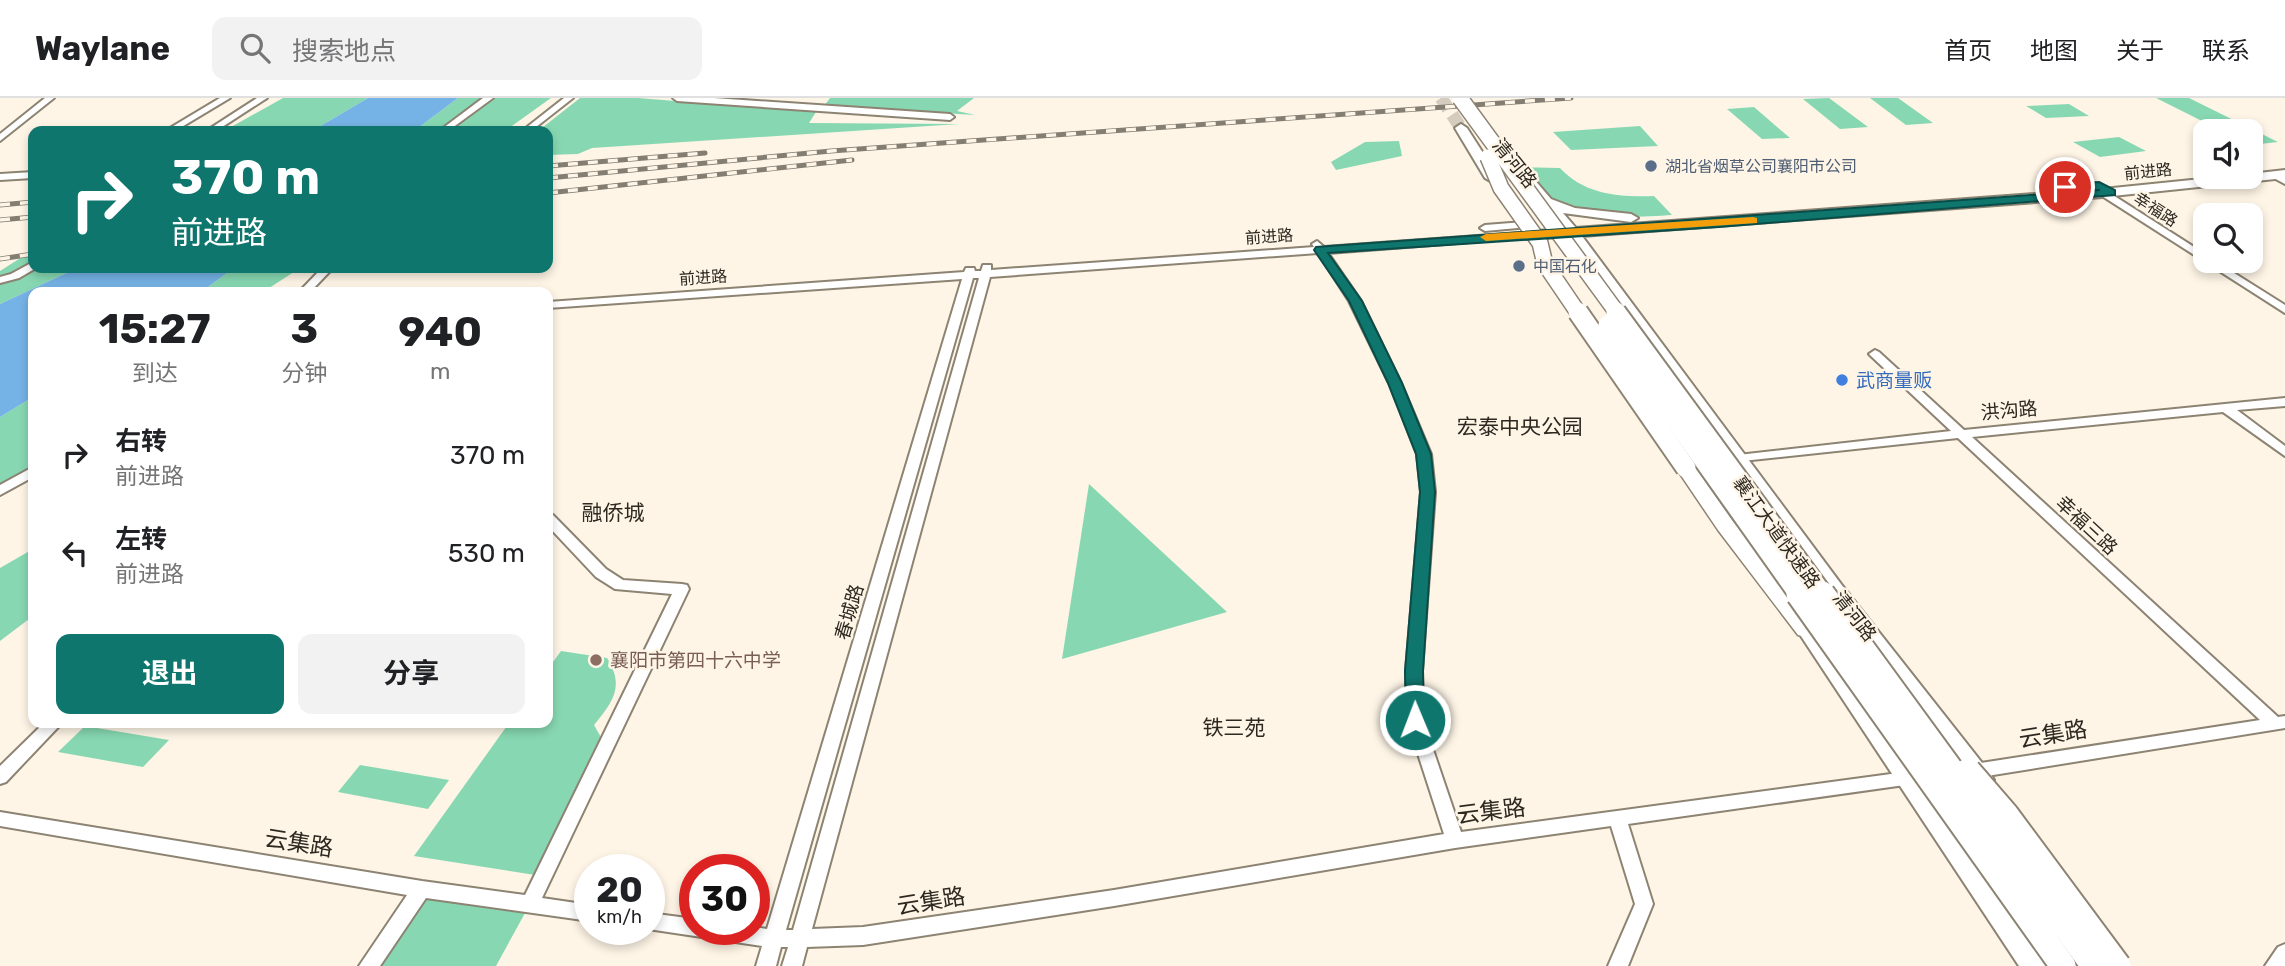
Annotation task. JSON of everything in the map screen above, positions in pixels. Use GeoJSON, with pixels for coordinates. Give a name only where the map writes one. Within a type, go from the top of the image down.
{"type":"FeatureCollection","features":[{"type":"Feature","properties":{"kind":"highway","name":"襄江大道快速路"},"geometry":{"type":"LineString","coordinates":[[1447,98],[2063,966]]}},
{"type":"Feature","properties":{"kind":"highway","name":"襄江大道快速路"},"geometry":{"type":"LineString","coordinates":[[1460,98],[2094,966]]}},
{"type":"Feature","properties":{"kind":"highway"},"geometry":{"type":"LineString","coordinates":[[1488,157],[1501,188],[1539,243],[1545,264],[1725,525],[1806,629]]}},
{"type":"Feature","properties":{"kind":"highway"},"geometry":{"type":"LineString","coordinates":[[1809,575],[1858,628],[1951,752],[2006,815],[2118,966]]}},
{"type":"Feature","properties":{"kind":"main road","name":"清河路"},"geometry":{"type":"LineString","coordinates":[[1486,127],[1569,228],[1738,459],[1976,772],[2132,966]]}},
{"type":"Feature","properties":{"kind":"main road","name":"清河路"},"geometry":{"type":"LineString","coordinates":[[1461,128],[1528,230],[1806,629],[2034,966]]}},
{"type":"Feature","properties":{"kind":"main road","name":"前进路"},"geometry":{"type":"LineString","coordinates":[[2263,172],[2283,174]]}},
{"type":"Feature","properties":{"kind":"main road","name":"前进路"},"geometry":{"type":"LineString","coordinates":[[1528,230],[1646,228],[2283,174]]}},
{"type":"Feature","properties":{"kind":"main road","name":"前进路"},"geometry":{"type":"LineString","coordinates":[[1569,228],[1631,218],[2101,189],[2193,176]]}},
{"type":"Feature","properties":{"kind":"main road"},"geometry":{"type":"LineString","coordinates":[[1534,187],[1551,203],[1572,212],[1631,218]]}},
{"type":"Feature","properties":{"kind":"main road"},"geometry":{"type":"LineString","coordinates":[[1595,264],[1593,245],[1646,228]]}},
{"type":"Feature","properties":{"kind":"street"},"geometry":{"type":"LineString","coordinates":[[0,138],[50,98]]}},
{"type":"Feature","properties":{"kind":"street"},"geometry":{"type":"LineString","coordinates":[[178,126],[226,98]]}},
{"type":"Feature","properties":{"kind":"street"},"geometry":{"type":"LineString","coordinates":[[218,126],[263,98]]}},
{"type":"Feature","properties":{"kind":"street"},"geometry":{"type":"LineString","coordinates":[[450,126],[489,98]]}},
{"type":"Feature","properties":{"kind":"street"},"geometry":{"type":"LineString","coordinates":[[533,126],[569,98]]}},
{"type":"Feature","properties":{"kind":"street"},"geometry":{"type":"LineString","coordinates":[[680,98],[950,117]]}},
{"type":"Feature","properties":{"kind":"street"},"geometry":{"type":"LineString","coordinates":[[0,177],[28,174]]}},
{"type":"Feature","properties":{"kind":"street","name":"幸福路"},"geometry":{"type":"LineString","coordinates":[[2101,189],[2193,245]]}},
{"type":"Feature","properties":{"kind":"street","name":"幸福路"},"geometry":{"type":"LineString","coordinates":[[2101,189],[2193,251]]}},
{"type":"Feature","properties":{"kind":"street","name":"前进路"},"geometry":{"type":"LineString","coordinates":[[553,305],[1528,230]]}},
{"type":"Feature","properties":{"kind":"street"},"geometry":{"type":"LineString","coordinates":[[1318,246],[1355,301],[1395,383],[1424,454],[1428,492],[1414,671],[1415,720],[1455,840]]}},
{"type":"Feature","properties":{"kind":"street"},"geometry":{"type":"LineString","coordinates":[[0,280],[15,276],[28,268]]}},
{"type":"Feature","properties":{"kind":"street","name":"前进路"},"geometry":{"type":"LineString","coordinates":[[553,298],[978,271]]}},
{"type":"Feature","properties":{"kind":"street","name":"春城路"},"geometry":{"type":"LineString","coordinates":[[766,966],[978,271]]}},
{"type":"Feature","properties":{"kind":"street","name":"春城路"},"geometry":{"type":"LineString","coordinates":[[792,966],[978,271]]}},
{"type":"Feature","properties":{"kind":"street"},"geometry":{"type":"LineString","coordinates":[[309,287],[323,273]]}},
{"type":"Feature","properties":{"kind":"street","name":"幸福路"},"geometry":{"type":"LineString","coordinates":[[2227,273],[2285,310]]}},
{"type":"Feature","properties":{"kind":"street"},"geometry":{"type":"LineString","coordinates":[[2237,273],[2285,303]]}},
{"type":"Feature","properties":{"kind":"street","name":"幸福三路"},"geometry":{"type":"LineString","coordinates":[[1875,354],[2280,723]]}},
{"type":"Feature","properties":{"kind":"street","name":"洪沟路"},"geometry":{"type":"LineString","coordinates":[[1738,459],[2285,402]]}},
{"type":"Feature","properties":{"kind":"street"},"geometry":{"type":"LineString","coordinates":[[2227,409],[2285,452]]}},
{"type":"Feature","properties":{"kind":"street"},"geometry":{"type":"LineString","coordinates":[[0,491],[28,474]]}},
{"type":"Feature","properties":{"kind":"street"},"geometry":{"type":"LineString","coordinates":[[530,904],[682,589],[620,585],[601,573],[553,523]]}},
{"type":"Feature","properties":{"kind":"street","name":"云集路"},"geometry":{"type":"LineString","coordinates":[[770,938],[863,936],[1455,840],[1976,772],[2280,723]]}},
{"type":"Feature","properties":{"kind":"street"},"geometry":{"type":"LineString","coordinates":[[0,777],[49,728]]}},
{"type":"Feature","properties":{"kind":"street","name":"云集路"},"geometry":{"type":"LineString","coordinates":[[0,819],[574,911]]}},
{"type":"Feature","properties":{"kind":"street"},"geometry":{"type":"LineString","coordinates":[[1618,819],[1644,904],[1618,966]]}},
{"type":"Feature","properties":{"kind":"street"},"geometry":{"type":"LineString","coordinates":[[369,966],[422,888]]}},
{"type":"Feature","properties":{"kind":"street"},"geometry":{"type":"LineString","coordinates":[[2275,966],[2285,953]]}},
{"type":"Feature","properties":{"kind":"green space"},"geometry":{"type":"Polygon","coordinates":[[[283,98],[368,98],[320,126],[233,126],[283,98]]]}},
{"type":"Feature","properties":{"kind":"green space"},"geometry":{"type":"Polygon","coordinates":[[[458,98],[551,98],[512,126],[421,126],[458,98]]]}},
{"type":"Feature","properties":{"kind":"green space"},"geometry":{"type":"Polygon","coordinates":[[[580,98],[638,98],[816,112],[809,123],[959,124],[592,148],[578,154],[553,155],[553,126],[544,126],[580,98]]]}},
{"type":"Feature","properties":{"kind":"green space"},"geometry":{"type":"Polygon","coordinates":[[[830,98],[974,98],[957,111],[975,115],[824,106],[830,98]]]}},
{"type":"Feature","properties":{"kind":"green space"},"geometry":{"type":"Polygon","coordinates":[[[1829,98],[1868,127],[1840,129],[1803,99],[1829,98]]]}},
{"type":"Feature","properties":{"kind":"green space"},"geometry":{"type":"Polygon","coordinates":[[[1870,98],[1898,98],[1933,123],[1906,125],[1870,98]]]}},
{"type":"Feature","properties":{"kind":"green space"},"geometry":{"type":"Polygon","coordinates":[[[2156,98],[2189,98],[2231,119],[2198,119],[2156,98]]]}},
{"type":"Feature","properties":{"kind":"green space"},"geometry":{"type":"Polygon","coordinates":[[[2069,104],[2089,116],[2046,118],[2026,106],[2069,104]]]}},
{"type":"Feature","properties":{"kind":"green space"},"geometry":{"type":"Polygon","coordinates":[[[1754,107],[1790,138],[1762,139],[1727,109],[1754,107]]]}},
{"type":"Feature","properties":{"kind":"green space"},"geometry":{"type":"Polygon","coordinates":[[[1640,126],[1658,146],[1571,150],[1553,132],[1640,126]]]}},
{"type":"Feature","properties":{"kind":"green space"},"geometry":{"type":"Polygon","coordinates":[[[2263,135],[2278,142],[2263,144],[2263,135]]]}},
{"type":"Feature","properties":{"kind":"green space"},"geometry":{"type":"Polygon","coordinates":[[[2119,137],[2146,151],[2100,157],[2073,142],[2119,137]]]}},
{"type":"Feature","properties":{"kind":"green space"},"geometry":{"type":"Polygon","coordinates":[[[1399,141],[1402,156],[1336,170],[1331,162],[1365,142],[1399,141]]]}},
{"type":"Feature","properties":{"kind":"green space"},"geometry":{"type":"Polygon","coordinates":[[[1515,167],[1560,168],[1591,189],[1615,195],[1654,196],[1672,215],[1609,217],[1575,213],[1550,202],[1515,167]]]}},
{"type":"Feature","properties":{"kind":"green space"},"geometry":{"type":"Polygon","coordinates":[[[28,253],[28,273],[66,273],[36,287],[28,287],[28,291],[0,304],[0,271],[28,253]]]}},
{"type":"Feature","properties":{"kind":"green space"},"geometry":{"type":"Polygon","coordinates":[[[227,273],[292,273],[271,287],[208,287],[227,273]]]}},
{"type":"Feature","properties":{"kind":"green space"},"geometry":{"type":"Polygon","coordinates":[[[28,400],[28,474],[0,491],[0,417],[28,400]]]}},
{"type":"Feature","properties":{"kind":"green space"},"geometry":{"type":"Polygon","coordinates":[[[1089,484],[1227,612],[1062,659],[1089,484]]]}},
{"type":"Feature","properties":{"kind":"green space"},"geometry":{"type":"Polygon","coordinates":[[[28,552],[28,620],[0,641],[0,568],[28,552]]]}},
{"type":"Feature","properties":{"kind":"green space"},"geometry":{"type":"Polygon","coordinates":[[[561,651],[607,658],[616,685],[607,709],[594,725],[602,739],[535,875],[414,856],[505,728],[553,728],[553,662],[561,651]]]}},
{"type":"Feature","properties":{"kind":"green space"},"geometry":{"type":"Polygon","coordinates":[[[83,728],[169,740],[143,767],[58,752],[83,728]]]}},
{"type":"Feature","properties":{"kind":"green space"},"geometry":{"type":"Polygon","coordinates":[[[360,765],[449,780],[428,809],[338,792],[360,765]]]}},
{"type":"Feature","properties":{"kind":"green space"},"geometry":{"type":"Polygon","coordinates":[[[422,889],[530,904],[496,966],[369,966],[422,889]]]}},
{"type":"Feature","properties":{"kind":"water"},"geometry":{"type":"Polygon","coordinates":[[[368,98],[458,98],[421,126],[320,126],[368,98]]]}},
{"type":"Feature","properties":{"kind":"water"},"geometry":{"type":"Polygon","coordinates":[[[66,273],[227,273],[208,287],[36,287],[66,273]]]}},
{"type":"Feature","properties":{"kind":"water"},"geometry":{"type":"Polygon","coordinates":[[[28,291],[28,400],[0,417],[0,304],[28,291]]]}},
{"type":"Feature","properties":{"kind":"tunnel"},"geometry":{"type":"LineString","coordinates":[[1441,98],[1461,128]]}},
{"type":"Feature","properties":{"kind":"railway"},"geometry":{"type":"LineString","coordinates":[[553,178],[831,151],[1571,98]]}},
{"type":"Feature","properties":{"kind":"railway"},"geometry":{"type":"LineString","coordinates":[[553,166],[705,153]]}},
{"type":"Feature","properties":{"kind":"railway"},"geometry":{"type":"LineString","coordinates":[[553,192],[852,160]]}},
{"type":"Feature","properties":{"kind":"railway"},"geometry":{"type":"LineString","coordinates":[[0,205],[28,202]]}},
{"type":"Feature","properties":{"kind":"railway"},"geometry":{"type":"LineString","coordinates":[[0,220],[28,217]]}},
{"type":"Feature","properties":{"kind":"railway"},"geometry":{"type":"LineString","coordinates":[[0,259],[28,255]]}},
{"type":"Feature","properties":{"kind":"slow traffic"},"geometry":{"type":"LineString","coordinates":[[1486,237],[1753,220]]}},
{"type":"Feature","properties":{"kind":"place","name":"湖北省烟草公司襄阳市公司"},"geometry":{"type":"Point","coordinates":[1651,166]}},
{"type":"Feature","properties":{"kind":"place","name":"中国石化"},"geometry":{"type":"Point","coordinates":[1519,266]}},
{"type":"Feature","properties":{"kind":"place","name":"武商量贩"},"geometry":{"type":"Point","coordinates":[1842,380]}},
{"type":"Feature","properties":{"kind":"place","name":"襄阳市第四十六中学"},"geometry":{"type":"Point","coordinates":[596,660]}},
{"type":"Feature","properties":{"kind":"district","name":"宏泰中央公园"},"geometry":{"type":"Point","coordinates":[1520,427]}},
{"type":"Feature","properties":{"kind":"district","name":"融侨城"},"geometry":{"type":"Point","coordinates":[613,513]}},
{"type":"Feature","properties":{"kind":"district","name":"铁三苑"},"geometry":{"type":"Point","coordinates":[1234,728]}},
{"type":"Feature","properties":{"kind":"route"},"geometry":{"type":"LineString","coordinates":[[1415,720],[1414,671],[1428,492],[1424,454],[1395,383],[1355,301],[1320,250],[1719,223],[2111,192],[2099,185],[2065,187]]}}]}
